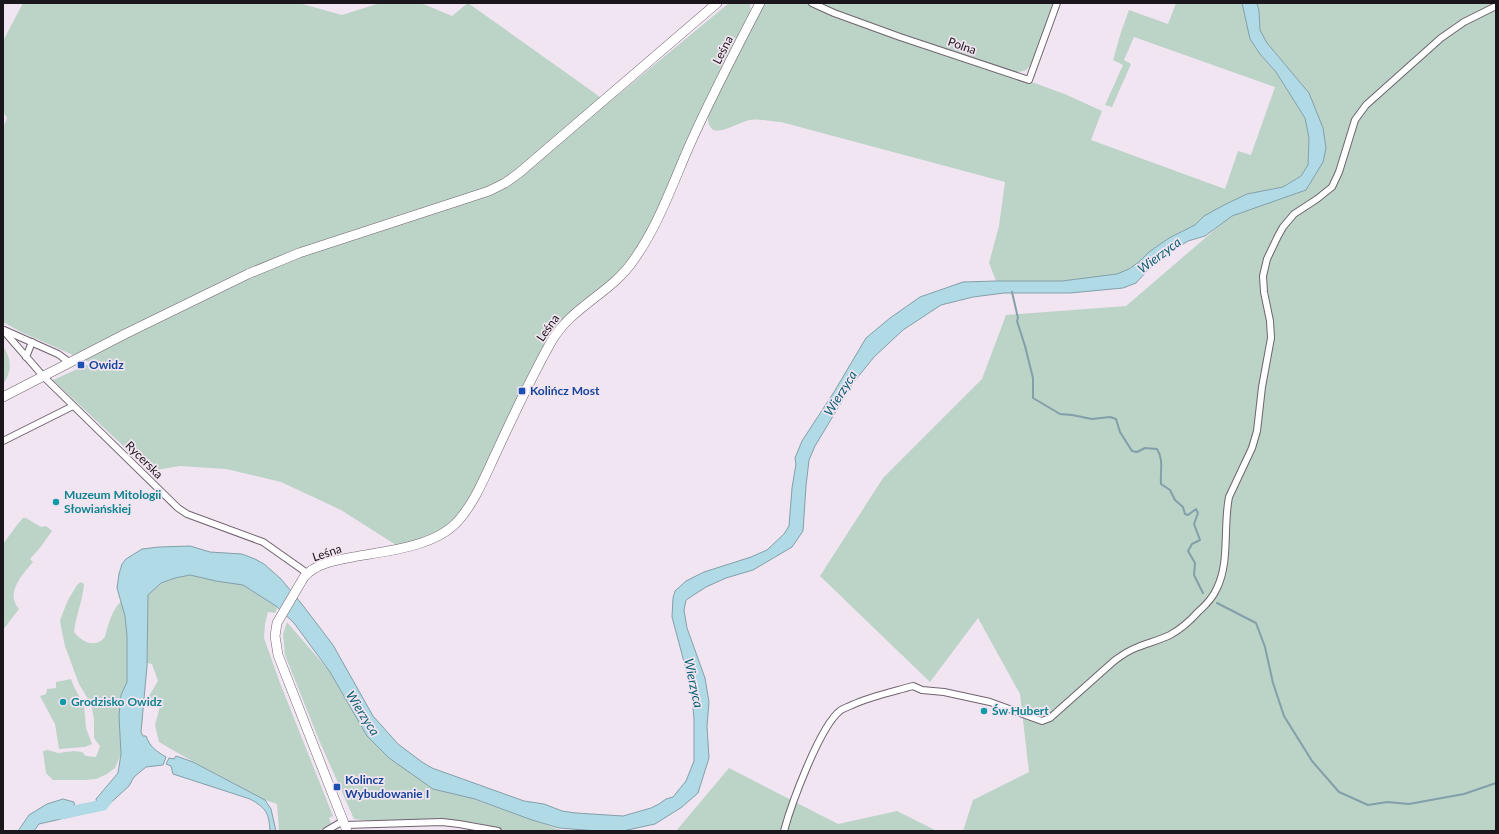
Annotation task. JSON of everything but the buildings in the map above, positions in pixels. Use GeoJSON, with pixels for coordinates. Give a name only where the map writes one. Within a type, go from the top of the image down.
{"type":"FeatureCollection","features":[{"type":"Feature","properties":{"kind":"street"},"geometry":{"type":"LineString","coordinates":[[3,397],[125,334],[273,263],[306,250],[489,191],[506,183],[717,3]]}},
{"type":"Feature","properties":{"kind":"street","name":"Leśna"},"geometry":{"type":"LineString","coordinates":[[345,826],[278,655],[275,636],[277,623],[307,573],[318,567],[339,560],[422,543],[445,532],[459,520],[484,480],[542,358],[559,329],[620,276],[633,261],[644,243],[656,221],[702,118],[760,3]]}},
{"type":"Feature","properties":{"kind":"street","name":"Polna"},"geometry":{"type":"LineString","coordinates":[[812,3],[885,32],[1029,80],[1057,3]]}},
{"type":"Feature","properties":{"kind":"street"},"geometry":{"type":"LineString","coordinates":[[784,831],[800,786],[823,735],[832,720],[841,710],[880,694],[913,686],[922,690],[944,692],[990,702],[1042,721],[1050,718],[1125,653],[1168,636],[1181,628],[1207,604],[1221,579],[1226,515],[1229,497],[1252,448],[1257,431],[1262,387],[1271,338],[1270,321],[1262,276],[1278,236],[1294,214],[1332,187],[1340,172],[1355,120],[1366,105],[1441,38],[1464,22],[1496,6]]}},
{"type":"Feature","properties":{"kind":"street"},"geometry":{"type":"LineString","coordinates":[[3,330],[58,354],[69,362]]}},
{"type":"Feature","properties":{"kind":"street","name":"Rycerska"},"geometry":{"type":"LineString","coordinates":[[3,330],[43,376],[178,508],[187,514],[263,542],[307,573]]}},
{"type":"Feature","properties":{"kind":"street"},"geometry":{"type":"LineString","coordinates":[[26,357],[32,342]]}},
{"type":"Feature","properties":{"kind":"street"},"geometry":{"type":"LineString","coordinates":[[3,441],[73,406]]}},
{"type":"Feature","properties":{"kind":"street"},"geometry":{"type":"LineString","coordinates":[[326,831],[345,826],[442,822],[498,831]]}},
{"type":"Feature","properties":{"kind":"street"},"geometry":{"type":"LineString","coordinates":[[395,824],[398,831]]}},
{"type":"Feature","properties":{"kind":"green space"},"geometry":{"type":"Polygon","coordinates":[[[23,3],[299,3],[342,15],[380,3],[421,3],[452,16],[468,3],[596,94],[607,104],[729,3],[750,3],[751,15],[656,213],[635,253],[618,273],[566,316],[471,496],[456,519],[434,535],[396,545],[341,510],[281,482],[226,469],[180,466],[150,471],[53,380],[91,363],[21,332],[3,322],[3,128],[7,118],[3,112],[3,41],[23,3]]]}},
{"type":"Feature","properties":{"kind":"green space"},"geometry":{"type":"Polygon","coordinates":[[[764,3],[806,3],[996,72],[1032,82],[1067,95],[1102,111],[1091,140],[1225,189],[1238,151],[1251,155],[1275,87],[1134,37],[1124,60],[1131,64],[1112,107],[1105,105],[1123,65],[1113,60],[1129,10],[1168,24],[1176,3],[1242,3],[1260,54],[1276,72],[1305,118],[1309,138],[1308,165],[1301,176],[1283,187],[1247,194],[1204,216],[1195,225],[1149,252],[1129,269],[1117,274],[1062,281],[996,281],[989,263],[999,226],[1005,182],[781,122],[750,120],[722,130],[716,131],[711,128],[708,113],[764,3]]]}},
{"type":"Feature","properties":{"kind":"green space"},"geometry":{"type":"Polygon","coordinates":[[[818,3],[1055,3],[1033,63],[1026,70],[1016,73],[889,31],[818,3]]]}},
{"type":"Feature","properties":{"kind":"green space"},"geometry":{"type":"Polygon","coordinates":[[[1257,3],[1496,3],[1496,831],[963,831],[973,800],[1029,772],[1020,694],[978,618],[930,682],[820,576],[883,478],[982,379],[1006,315],[1126,306],[1232,215],[1306,190],[1315,110],[1309,93],[1267,43],[1260,30],[1257,3]]]}},
{"type":"Feature","properties":{"kind":"green space"},"geometry":{"type":"Polygon","coordinates":[[[3,346],[8,356],[10,365],[8,375],[3,384],[3,346]]]}},
{"type":"Feature","properties":{"kind":"green space"},"geometry":{"type":"Polygon","coordinates":[[[23,518],[26,518],[41,527],[46,526],[52,531],[30,559],[33,562],[17,584],[14,591],[14,597],[15,603],[19,609],[3,630],[3,544],[23,518]]]}},
{"type":"Feature","properties":{"kind":"green space"},"geometry":{"type":"Polygon","coordinates":[[[190,575],[243,585],[276,606],[277,609],[275,613],[268,612],[264,638],[280,683],[333,816],[329,818],[331,823],[319,831],[279,831],[277,804],[265,800],[159,742],[155,725],[160,706],[149,696],[158,681],[152,664],[147,663],[148,595],[167,580],[190,575]]]}},
{"type":"Feature","properties":{"kind":"green space"},"geometry":{"type":"Polygon","coordinates":[[[81,582],[84,584],[74,632],[84,641],[96,643],[104,638],[113,614],[117,606],[122,601],[127,636],[127,682],[121,695],[121,754],[115,768],[96,779],[53,780],[46,773],[43,751],[48,750],[58,753],[74,751],[82,752],[86,756],[96,757],[100,746],[94,738],[94,719],[91,704],[79,684],[65,646],[60,620],[68,600],[77,585],[81,582]]]}},
{"type":"Feature","properties":{"kind":"green space"},"geometry":{"type":"Polygon","coordinates":[[[287,622],[330,672],[367,736],[433,789],[471,798],[563,831],[508,831],[478,823],[454,821],[399,824],[354,819],[319,740],[285,655],[283,634],[287,622]]]}},
{"type":"Feature","properties":{"kind":"green space"},"geometry":{"type":"Polygon","coordinates":[[[71,679],[84,705],[86,728],[92,744],[85,747],[59,749],[55,724],[40,696],[46,694],[47,689],[56,688],[56,682],[71,679]]]}},
{"type":"Feature","properties":{"kind":"green space"},"geometry":{"type":"Polygon","coordinates":[[[729,768],[838,824],[897,811],[937,831],[676,831],[729,768]]]}},
{"type":"Feature","properties":{"kind":"water"},"geometry":{"type":"Polygon","coordinates":[[[1242,3],[1257,3],[1260,30],[1267,43],[1309,93],[1323,128],[1326,148],[1323,162],[1306,190],[1232,216],[1205,236],[1188,241],[1169,253],[1147,271],[1136,283],[1123,288],[1070,293],[1004,293],[973,297],[941,305],[903,330],[874,357],[853,383],[815,446],[809,460],[803,531],[792,547],[753,570],[726,578],[706,587],[686,600],[684,610],[687,628],[705,678],[709,702],[707,726],[709,758],[698,793],[682,807],[655,824],[623,831],[598,831],[559,828],[532,820],[475,799],[433,789],[389,758],[367,736],[330,672],[294,623],[276,606],[243,585],[190,575],[161,583],[148,595],[147,666],[141,732],[159,753],[166,757],[163,765],[146,767],[134,777],[129,786],[105,808],[98,810],[96,799],[118,773],[121,754],[119,716],[121,695],[127,682],[127,636],[125,616],[117,588],[122,564],[126,559],[142,549],[190,546],[210,552],[242,554],[264,564],[281,579],[333,645],[373,716],[398,744],[432,768],[524,801],[544,804],[562,811],[576,813],[623,816],[651,808],[666,799],[673,797],[686,781],[694,761],[694,719],[691,688],[672,617],[675,591],[686,581],[704,572],[751,557],[767,550],[784,534],[789,526],[792,488],[796,464],[795,458],[802,441],[834,392],[866,338],[890,318],[920,297],[963,282],[1062,281],[1117,274],[1129,269],[1169,238],[1195,225],[1204,216],[1224,205],[1247,194],[1283,187],[1301,176],[1308,165],[1309,138],[1305,118],[1276,72],[1260,54],[1250,39],[1242,3]]]}},
{"type":"Feature","properties":{"kind":"water"},"geometry":{"type":"Polygon","coordinates":[[[176,756],[193,762],[265,800],[271,809],[276,831],[270,831],[269,820],[266,812],[260,805],[250,799],[173,774],[171,766],[166,764],[169,758],[174,759],[176,756]]]}},
{"type":"Feature","properties":{"kind":"water"},"geometry":{"type":"Polygon","coordinates":[[[63,799],[74,802],[74,816],[39,824],[34,831],[18,831],[29,815],[47,804],[63,799]]]}},
{"type":"Feature","properties":{"kind":"waterway"},"geometry":{"type":"LineString","coordinates":[[1012,292],[1018,318],[1017,321],[1033,378],[1033,398],[1060,414],[1092,419],[1110,417],[1116,419],[1120,432],[1132,451],[1137,452],[1145,448],[1157,449],[1161,461],[1161,484],[1170,490],[1175,500],[1183,507],[1185,514],[1188,515],[1196,509],[1198,513],[1194,524],[1200,540],[1192,544],[1188,551],[1195,563],[1194,575],[1203,593]]}},
{"type":"Feature","properties":{"kind":"waterway"},"geometry":{"type":"LineString","coordinates":[[1217,603],[1256,623],[1265,647],[1273,683],[1284,716],[1312,761],[1339,792],[1368,805],[1387,802],[1409,804],[1464,794],[1496,783]]}},
{"type":"Feature","properties":{"kind":"waterway","name":"Wierzyca"},"geometry":{"type":"LineString","coordinates":[[60,814],[103,805],[108,798]]}},
{"type":"Feature","properties":{"kind":"place","name":"Owidz"},"geometry":{"type":"Point","coordinates":[81,365]}},
{"type":"Feature","properties":{"kind":"place","name":"Kolińcz Most"},"geometry":{"type":"Point","coordinates":[522,391]}},
{"type":"Feature","properties":{"kind":"place","name":"Muzeum Mitologii Słowiańskiej"},"geometry":{"type":"Point","coordinates":[56,502]}},
{"type":"Feature","properties":{"kind":"place","name":"Grodzisko Owidz"},"geometry":{"type":"Point","coordinates":[63,702]}},
{"type":"Feature","properties":{"kind":"place","name":"Św Hubert"},"geometry":{"type":"Point","coordinates":[984,711]}},
{"type":"Feature","properties":{"kind":"place","name":"Kolincz Wybudowanie I"},"geometry":{"type":"Point","coordinates":[337,787]}}]}
